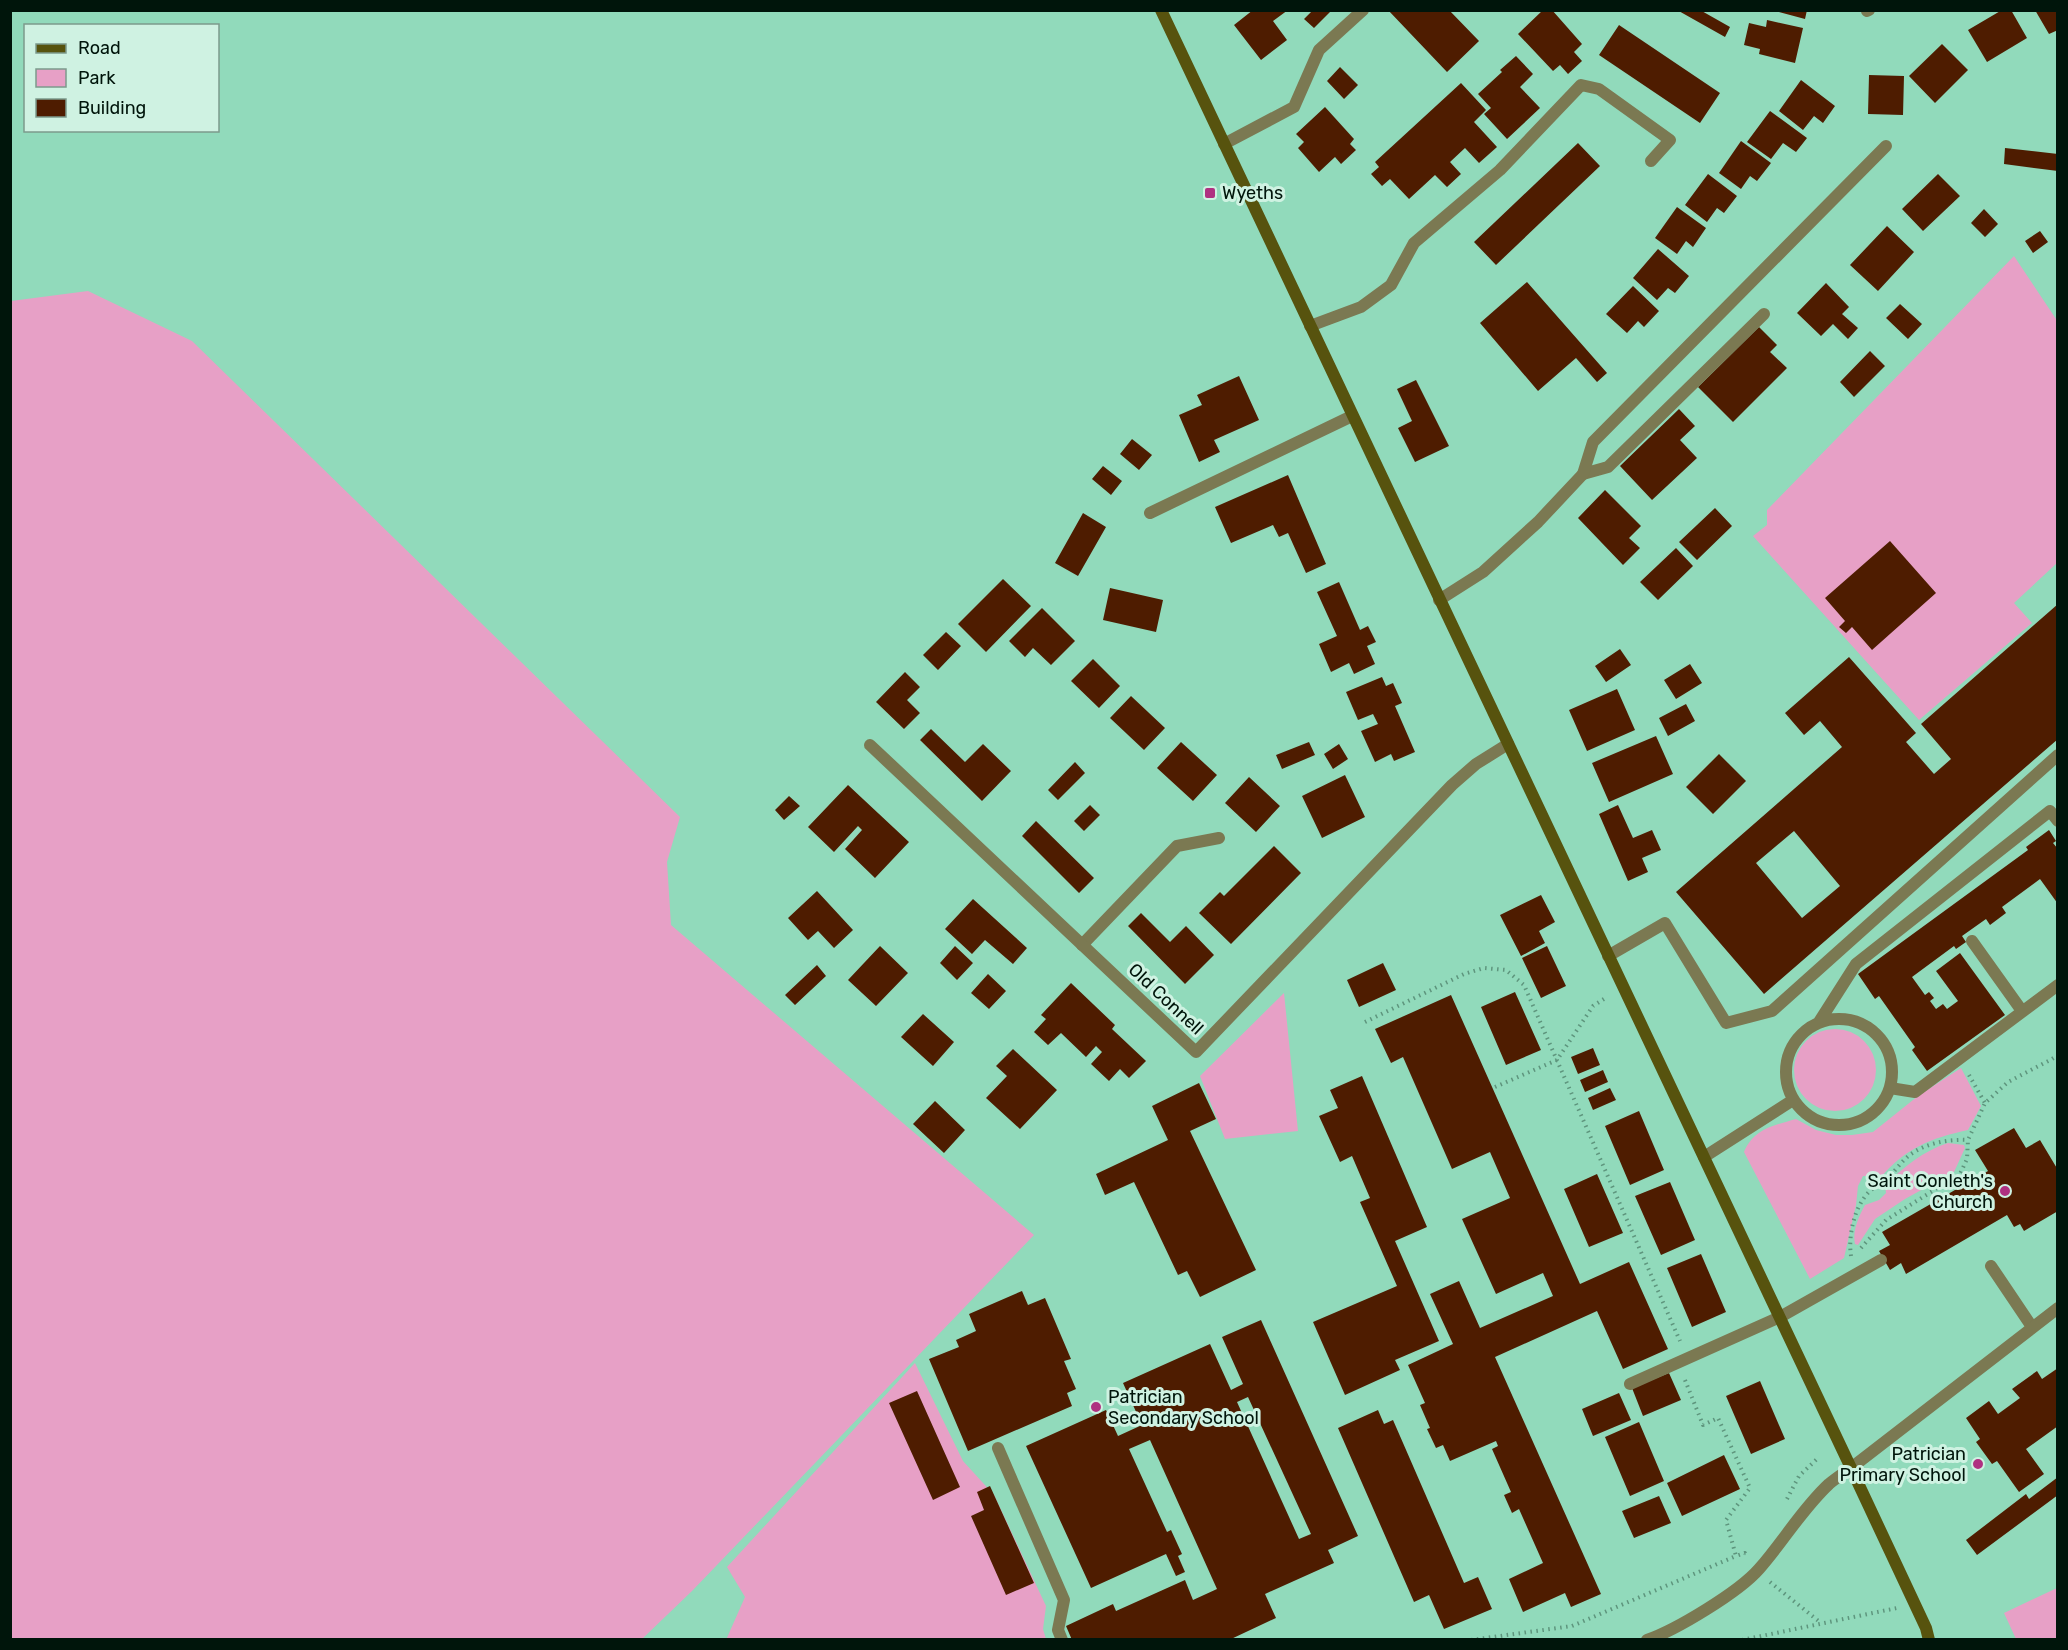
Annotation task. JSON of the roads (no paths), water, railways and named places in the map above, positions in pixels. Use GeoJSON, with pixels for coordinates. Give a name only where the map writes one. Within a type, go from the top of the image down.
{"type":"FeatureCollection","features":[{"type":"Feature","properties":{"kind":"main road"},"geometry":{"type":"LineString","coordinates":[[1161,10],[1780,1317],[1927,1634]]}},
{"type":"Feature","properties":{"kind":"street"},"geometry":{"type":"LineString","coordinates":[[1224,144],[1293,107],[1319,50],[1363,10]]}},
{"type":"Feature","properties":{"kind":"street"},"geometry":{"type":"LineString","coordinates":[[1310,327],[1361,307],[1391,285],[1414,243],[1500,170],[1581,85],[1599,89],[1670,140],[1652,161]]}},
{"type":"Feature","properties":{"kind":"street"},"geometry":{"type":"LineString","coordinates":[[1439,600],[1483,572],[1538,522],[1583,474],[1593,442],[1887,146]]}},
{"type":"Feature","properties":{"kind":"street"},"geometry":{"type":"LineString","coordinates":[[1583,474],[1608,467],[1764,314]]}},
{"type":"Feature","properties":{"kind":"street"},"geometry":{"type":"LineString","coordinates":[[1150,513],[1352,416]]}},
{"type":"Feature","properties":{"kind":"street","name":"Old Connell"},"geometry":{"type":"LineString","coordinates":[[870,745],[1196,1052],[1452,785],[1476,765],[1508,744]]}},
{"type":"Feature","properties":{"kind":"street"},"geometry":{"type":"LineString","coordinates":[[1608,956],[1665,923],[1726,1023],[1772,1011],[2058,755]]}},
{"type":"Feature","properties":{"kind":"street"},"geometry":{"type":"LineString","coordinates":[[1819,1022],[1835,1018],[1854,1020],[1869,1027],[1881,1038],[1888,1051],[1892,1064],[1890,1088],[1886,1098],[1872,1114],[1861,1121],[1834,1126],[1819,1122],[1805,1114],[1792,1100],[1785,1080],[1786,1060],[1796,1040],[1819,1022],[1856,964],[2050,811],[2058,821]]}},
{"type":"Feature","properties":{"kind":"street"},"geometry":{"type":"LineString","coordinates":[[1082,945],[1177,846],[1219,837]]}},
{"type":"Feature","properties":{"kind":"street"},"geometry":{"type":"LineString","coordinates":[[1972,941],[2022,1011]]}},
{"type":"Feature","properties":{"kind":"street"},"geometry":{"type":"LineString","coordinates":[[1890,1088],[1915,1092],[2058,985]]}},
{"type":"Feature","properties":{"kind":"street"},"geometry":{"type":"LineString","coordinates":[[1704,1157],[1792,1100]]}},
{"type":"Feature","properties":{"kind":"street"},"geometry":{"type":"LineString","coordinates":[[1630,1384],[1780,1317],[1881,1260]]}},
{"type":"Feature","properties":{"kind":"street"},"geometry":{"type":"LineString","coordinates":[[1991,1266],[2032,1327]]}},
{"type":"Feature","properties":{"kind":"street"},"geometry":{"type":"LineString","coordinates":[[1647,1640],[1703,1611],[1758,1570],[1829,1484],[2058,1308]]}},
{"type":"Feature","properties":{"kind":"street"},"geometry":{"type":"LineString","coordinates":[[998,1448],[1064,1600],[1058,1630],[1062,1640]]}},
{"type":"Feature","properties":{"kind":"place","name":"Wyeths"},"geometry":{"type":"Point","coordinates":[1210,193]}},
{"type":"Feature","properties":{"kind":"place","name":"Saint Conleth's Church"},"geometry":{"type":"Point","coordinates":[2005,1191]}},
{"type":"Feature","properties":{"kind":"place","name":"Patrician Secondary School"},"geometry":{"type":"Point","coordinates":[1096,1407]}},
{"type":"Feature","properties":{"kind":"place","name":"Patrician Primary School"},"geometry":{"type":"Point","coordinates":[1978,1464]}}]}
